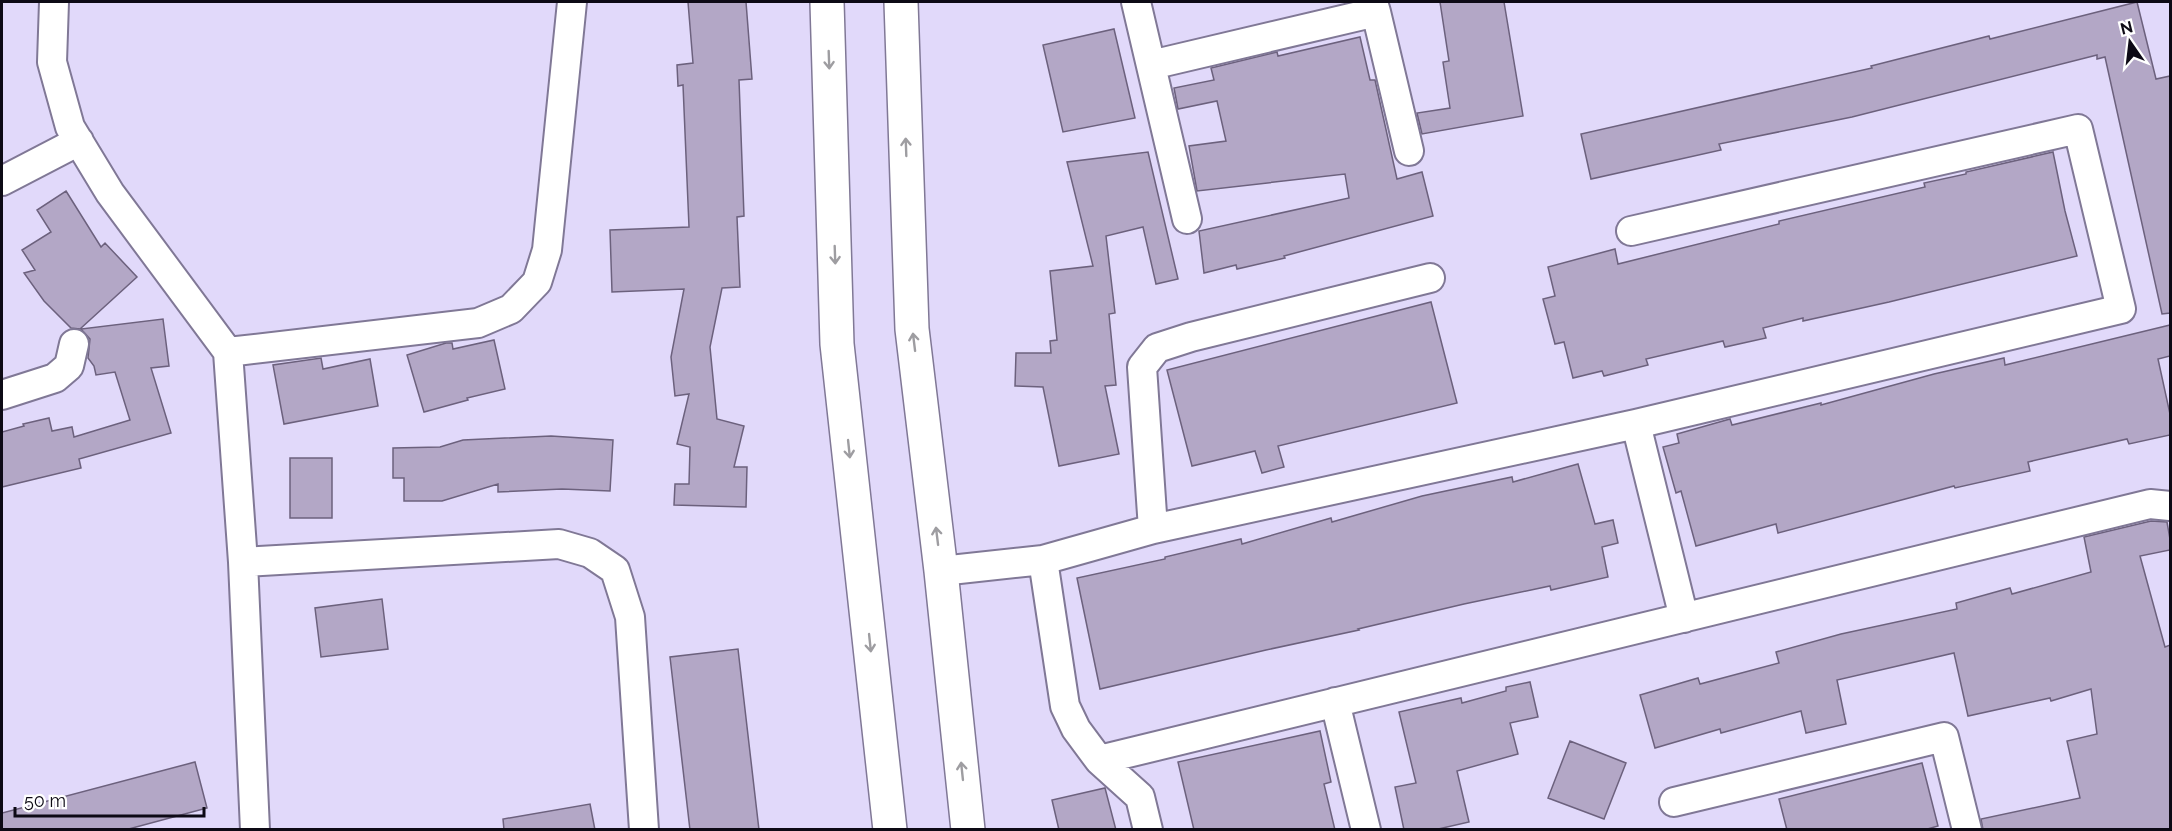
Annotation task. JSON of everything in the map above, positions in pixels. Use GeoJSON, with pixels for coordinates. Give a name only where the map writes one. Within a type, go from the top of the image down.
{"type":"FeatureCollection","features":[{"type":"Feature","properties":{"kind":"street"},"geometry":{"type":"LineString","coordinates":[[54,2],[52,62],[70,127],[110,193],[228,352],[243,562],[255,830]]}},
{"type":"Feature","properties":{"kind":"street"},"geometry":{"type":"LineString","coordinates":[[228,352],[478,323],[511,309],[537,282],[547,250],[572,2]]}},
{"type":"Feature","properties":{"kind":"street"},"geometry":{"type":"LineString","coordinates":[[827,2],[837,344],[890,830]]}},
{"type":"Feature","properties":{"kind":"street"},"geometry":{"type":"LineString","coordinates":[[901,2],[912,329],[941,571],[968,830]]}},
{"type":"Feature","properties":{"kind":"street"},"geometry":{"type":"LineString","coordinates":[[1136,2],[1187,219]]}},
{"type":"Feature","properties":{"kind":"street"},"geometry":{"type":"LineString","coordinates":[[1151,65],[1374,7],[1409,151]]}},
{"type":"Feature","properties":{"kind":"street"},"geometry":{"type":"LineString","coordinates":[[941,571],[1043,560],[1154,529],[1636,424],[2121,309],[2078,129],[1631,231]]}},
{"type":"Feature","properties":{"kind":"street"},"geometry":{"type":"LineString","coordinates":[[2,181],[79,141]]}},
{"type":"Feature","properties":{"kind":"street"},"geometry":{"type":"LineString","coordinates":[[1154,529],[1142,367],[1156,348],[1191,337],[1430,278]]}},
{"type":"Feature","properties":{"kind":"street"},"geometry":{"type":"LineString","coordinates":[[2,395],[55,378],[69,366],[74,344]]}},
{"type":"Feature","properties":{"kind":"street"},"geometry":{"type":"LineString","coordinates":[[1636,424],[1684,618]]}},
{"type":"Feature","properties":{"kind":"street"},"geometry":{"type":"LineString","coordinates":[[1099,760],[2150,504],[2170,506]]}},
{"type":"Feature","properties":{"kind":"street"},"geometry":{"type":"LineString","coordinates":[[243,562],[559,544],[590,553],[615,570],[630,617],[645,830]]}},
{"type":"Feature","properties":{"kind":"street"},"geometry":{"type":"LineString","coordinates":[[1043,560],[1065,706],[1076,729],[1099,760],[1140,797],[1148,830]]}},
{"type":"Feature","properties":{"kind":"street"},"geometry":{"type":"LineString","coordinates":[[1335,702],[1366,830]]}},
{"type":"Feature","properties":{"kind":"street"},"geometry":{"type":"LineString","coordinates":[[1674,802],[1944,737],[1967,830]]}},
{"type":"Feature","properties":{"kind":"building"},"geometry":{"type":"Polygon","coordinates":[[[688,2],[746,2],[752,79],[739,80],[744,216],[737,217],[740,287],[722,288],[710,347],[717,419],[744,426],[734,467],[747,467],[746,507],[674,505],[675,484],[689,484],[690,447],[677,444],[689,394],[675,396],[671,357],[684,289],[612,292],[610,230],[689,227],[683,85],[678,86],[677,65],[693,63],[688,2]]]}},
{"type":"Feature","properties":{"kind":"building"},"geometry":{"type":"Polygon","coordinates":[[[1440,2],[1504,2],[1523,116],[1422,134],[1417,113],[1450,108],[1443,62],[1449,61],[1440,2]]]}},
{"type":"Feature","properties":{"kind":"building"},"geometry":{"type":"Polygon","coordinates":[[[2137,2],[2156,79],[2170,76],[2170,313],[2162,314],[2105,57],[2097,59],[2097,55],[1852,117],[1719,144],[1721,150],[1591,179],[1581,134],[1872,68],[1871,66],[1989,36],[1990,39],[2137,2]]]}},
{"type":"Feature","properties":{"kind":"building"},"geometry":{"type":"Polygon","coordinates":[[[1114,29],[1135,118],[1063,132],[1043,45],[1114,29]]]}},
{"type":"Feature","properties":{"kind":"building"},"geometry":{"type":"Polygon","coordinates":[[[1360,37],[1370,80],[1375,80],[1397,179],[1422,172],[1433,216],[1284,256],[1285,258],[1237,269],[1236,265],[1204,273],[1199,231],[1349,198],[1345,174],[1197,191],[1189,146],[1226,141],[1217,101],[1178,109],[1174,88],[1214,80],[1211,68],[1277,52],[1278,56],[1360,37]]]}},
{"type":"Feature","properties":{"kind":"building"},"geometry":{"type":"Polygon","coordinates":[[[1148,152],[1178,279],[1156,284],[1143,227],[1106,236],[1115,313],[1109,314],[1116,385],[1105,386],[1119,454],[1059,466],[1043,387],[1015,386],[1016,353],[1051,353],[1050,341],[1057,340],[1050,271],[1093,266],[1067,162],[1148,152]]]}},
{"type":"Feature","properties":{"kind":"building"},"geometry":{"type":"Polygon","coordinates":[[[2053,152],[2077,256],[1889,302],[1763,328],[1766,338],[1725,347],[1723,341],[1646,359],[1648,365],[1604,376],[1602,371],[1573,378],[1564,342],[1555,344],[1543,299],[1555,296],[1548,267],[1615,249],[1618,264],[1779,224],[1779,221],[1925,187],[1924,183],[1966,174],[1966,172],[2053,152]]]}},
{"type":"Feature","properties":{"kind":"building"},"geometry":{"type":"Polygon","coordinates":[[[66,191],[101,247],[105,243],[137,277],[80,329],[71,328],[44,301],[24,273],[35,270],[22,250],[51,232],[37,210],[66,191]]]}},
{"type":"Feature","properties":{"kind":"building"},"geometry":{"type":"Polygon","coordinates":[[[1431,302],[1457,403],[1278,446],[1284,467],[1262,473],[1255,451],[1192,466],[1167,370],[1431,302]]]}},
{"type":"Feature","properties":{"kind":"building"},"geometry":{"type":"Polygon","coordinates":[[[163,319],[169,366],[151,368],[171,433],[79,459],[81,468],[2,487],[2,432],[49,418],[52,431],[72,427],[74,437],[130,420],[115,372],[96,375],[94,366],[88,358],[90,339],[81,329],[163,319]]]}},
{"type":"Feature","properties":{"kind":"building"},"geometry":{"type":"Polygon","coordinates":[[[2170,325],[2170,356],[2158,359],[2170,414],[2170,435],[2129,444],[2127,439],[2028,462],[2030,471],[1955,488],[1954,486],[1778,533],[1776,524],[1696,546],[1681,491],[1676,493],[1663,447],[1679,443],[1677,434],[1730,419],[1732,425],[1821,403],[1821,405],[1934,374],[2004,358],[2005,365],[2170,325]]]}},
{"type":"Feature","properties":{"kind":"building"},"geometry":{"type":"Polygon","coordinates":[[[494,340],[505,389],[424,412],[407,355],[446,343],[452,343],[453,349],[494,340]]]}},
{"type":"Feature","properties":{"kind":"building"},"geometry":{"type":"Polygon","coordinates":[[[321,358],[323,369],[370,359],[378,406],[284,424],[273,365],[321,358]]]}},
{"type":"Feature","properties":{"kind":"building"},"geometry":{"type":"Polygon","coordinates":[[[551,436],[613,440],[610,491],[562,489],[498,492],[498,484],[442,501],[404,501],[404,478],[393,478],[393,448],[440,447],[463,440],[551,436]]]}},
{"type":"Feature","properties":{"kind":"building"},"geometry":{"type":"Polygon","coordinates":[[[290,458],[332,458],[332,518],[290,518],[290,458]]]}},
{"type":"Feature","properties":{"kind":"building"},"geometry":{"type":"Polygon","coordinates":[[[1578,464],[1595,524],[1613,520],[1618,543],[1602,547],[1608,577],[1551,590],[1550,586],[1464,604],[1100,689],[1077,578],[1165,559],[1165,557],[1241,539],[1242,544],[1331,518],[1332,522],[1422,496],[1512,477],[1513,482],[1578,464]]]}},
{"type":"Feature","properties":{"kind":"building"},"geometry":{"type":"Polygon","coordinates":[[[2151,521],[2167,522],[2170,539],[2170,550],[2140,556],[2165,647],[2170,645],[2170,830],[1983,830],[1981,819],[2080,798],[2067,741],[2097,734],[2091,689],[2051,701],[2050,698],[1968,716],[1954,653],[1837,680],[1846,724],[1806,733],[1801,711],[1721,733],[1720,729],[1655,748],[1640,695],[1698,678],[1700,684],[1779,663],[1776,652],[1841,634],[1957,609],[1956,603],[2010,588],[2012,594],[2091,572],[2084,537],[2151,521]]]}},
{"type":"Feature","properties":{"kind":"building"},"geometry":{"type":"Polygon","coordinates":[[[382,599],[388,649],[321,657],[315,608],[382,599]]]}},
{"type":"Feature","properties":{"kind":"building"},"geometry":{"type":"Polygon","coordinates":[[[738,649],[759,830],[690,830],[670,657],[738,649]]]}},
{"type":"Feature","properties":{"kind":"building"},"geometry":{"type":"Polygon","coordinates":[[[1530,682],[1538,717],[1510,723],[1518,754],[1457,771],[1469,822],[1434,830],[1404,830],[1395,787],[1416,783],[1399,712],[1461,698],[1462,703],[1506,691],[1506,687],[1530,682]]]}},
{"type":"Feature","properties":{"kind":"building"},"geometry":{"type":"Polygon","coordinates":[[[1320,731],[1331,782],[1324,784],[1335,830],[1194,830],[1178,762],[1320,731]]]}},
{"type":"Feature","properties":{"kind":"building"},"geometry":{"type":"Polygon","coordinates":[[[1570,741],[1626,763],[1604,819],[1548,798],[1570,741]]]}},
{"type":"Feature","properties":{"kind":"building"},"geometry":{"type":"Polygon","coordinates":[[[195,762],[207,808],[125,830],[2,830],[2,813],[195,762]]]}},
{"type":"Feature","properties":{"kind":"building"},"geometry":{"type":"Polygon","coordinates":[[[1922,763],[1938,826],[1924,830],[1787,830],[1779,799],[1922,763]]]}},
{"type":"Feature","properties":{"kind":"building"},"geometry":{"type":"Polygon","coordinates":[[[1105,788],[1116,830],[1059,830],[1052,800],[1105,788]]]}},
{"type":"Feature","properties":{"kind":"building"},"geometry":{"type":"Polygon","coordinates":[[[590,804],[595,830],[504,830],[503,819],[590,804]]]}}]}
